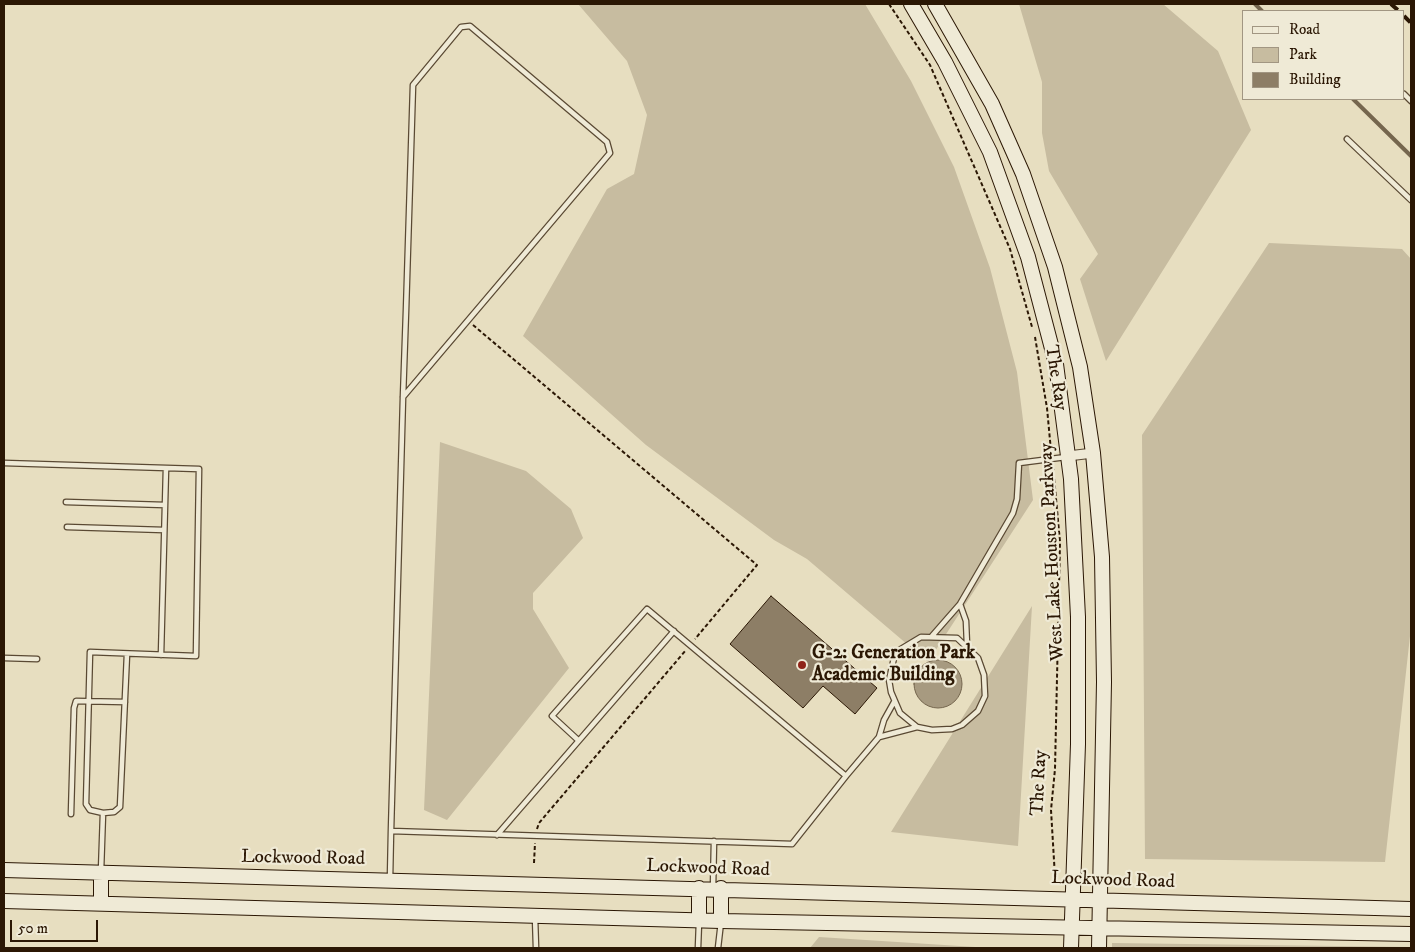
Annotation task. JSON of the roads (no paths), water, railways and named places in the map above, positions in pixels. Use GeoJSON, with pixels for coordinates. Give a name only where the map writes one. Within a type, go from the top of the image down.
{"type":"FeatureCollection","features":[{"type":"Feature","properties":{"kind":"main road","name":"West Lake Houston Parkway"},"geometry":{"type":"LineString","coordinates":[[911,4],[945,62],[990,152],[1028,257],[1056,364],[1072,479],[1078,616],[1078,744],[1071,948]]}},
{"type":"Feature","properties":{"kind":"main road"},"geometry":{"type":"LineString","coordinates":[[935,4],[992,104],[1023,174],[1055,267],[1080,367],[1093,453],[1102,576],[1104,682],[1099,948]]}},
{"type":"Feature","properties":{"kind":"main road","name":"Lockwood Road"},"geometry":{"type":"LineString","coordinates":[[4,870],[711,888],[1411,909]]}},
{"type":"Feature","properties":{"kind":"main road"},"geometry":{"type":"LineString","coordinates":[[101,872],[101,903]]}},
{"type":"Feature","properties":{"kind":"main road"},"geometry":{"type":"LineString","coordinates":[[699,920],[711,888]]}},
{"type":"Feature","properties":{"kind":"main road"},"geometry":{"type":"LineString","coordinates":[[711,888],[721,921]]}},
{"type":"Feature","properties":{"kind":"main road"},"geometry":{"type":"LineString","coordinates":[[4,901],[721,921],[1411,934]]}},
{"type":"Feature","properties":{"kind":"street"},"geometry":{"type":"LineString","coordinates":[[1068,456],[1093,453]]}},
{"type":"Feature","properties":{"kind":"lane"},"geometry":{"type":"LineString","coordinates":[[390,880],[403,397],[413,85],[461,26],[470,26],[607,142],[610,154],[403,397]]}},
{"type":"Feature","properties":{"kind":"lane"},"geometry":{"type":"LineString","coordinates":[[1347,139],[1411,200]]}},
{"type":"Feature","properties":{"kind":"lane"},"geometry":{"type":"LineString","coordinates":[[932,636],[960,604],[1013,513],[1017,499],[1019,463],[1068,456]]}},
{"type":"Feature","properties":{"kind":"lane"},"geometry":{"type":"LineString","coordinates":[[4,462],[199,469],[196,656],[90,652],[86,804],[90,810],[103,813],[114,812],[120,807],[126,654]]}},
{"type":"Feature","properties":{"kind":"lane"},"geometry":{"type":"LineString","coordinates":[[161,655],[166,468]]}},
{"type":"Feature","properties":{"kind":"lane"},"geometry":{"type":"LineString","coordinates":[[66,502],[165,505]]}},
{"type":"Feature","properties":{"kind":"lane"},"geometry":{"type":"LineString","coordinates":[[67,527],[164,530]]}},
{"type":"Feature","properties":{"kind":"lane"},"geometry":{"type":"LineString","coordinates":[[960,604],[966,621],[967,645]]}},
{"type":"Feature","properties":{"kind":"lane"},"geometry":{"type":"LineString","coordinates":[[578,740],[552,716],[647,609],[846,776]]}},
{"type":"Feature","properties":{"kind":"lane"},"geometry":{"type":"LineString","coordinates":[[497,835],[674,631]]}},
{"type":"Feature","properties":{"kind":"lane"},"geometry":{"type":"LineString","coordinates":[[879,737],[916,727],[932,730],[952,728],[962,725],[978,711],[985,696],[984,675],[978,658],[958,638],[932,636],[912,641],[901,648],[894,658],[889,680],[894,702],[900,713],[916,727]]}},
{"type":"Feature","properties":{"kind":"lane"},"geometry":{"type":"LineString","coordinates":[[4,658],[37,659]]}},
{"type":"Feature","properties":{"kind":"lane"},"geometry":{"type":"LineString","coordinates":[[70,814],[74,708],[76,701],[125,702]]}},
{"type":"Feature","properties":{"kind":"lane"},"geometry":{"type":"LineString","coordinates":[[391,831],[792,844],[879,737],[884,720],[894,702]]}},
{"type":"Feature","properties":{"kind":"lane"},"geometry":{"type":"LineString","coordinates":[[101,872],[103,813]]}},
{"type":"Feature","properties":{"kind":"lane"},"geometry":{"type":"LineString","coordinates":[[711,888],[714,842]]}},
{"type":"Feature","properties":{"kind":"lane"},"geometry":{"type":"LineString","coordinates":[[535,916],[536,948]]}},
{"type":"Feature","properties":{"kind":"lane"},"geometry":{"type":"LineString","coordinates":[[698,948],[699,920]]}},
{"type":"Feature","properties":{"kind":"lane"},"geometry":{"type":"LineString","coordinates":[[718,948],[721,921]]}},
{"type":"Feature","properties":{"kind":"waterway"},"geometry":{"type":"LineString","coordinates":[[1255,4],[1261,10]]}},
{"type":"Feature","properties":{"kind":"waterway"},"geometry":{"type":"LineString","coordinates":[[1354,100],[1411,156]]}},
{"type":"Feature","properties":{"kind":"railway"},"geometry":{"type":"LineString","coordinates":[[1391,4],[1398,10]]}},
{"type":"Feature","properties":{"kind":"railway"},"geometry":{"type":"LineString","coordinates":[[1405,17],[1411,23]]}},
{"type":"Feature","properties":{"kind":"place","name":"G-2: Generation Park Academic Building"},"geometry":{"type":"Point","coordinates":[802,665]}}]}
